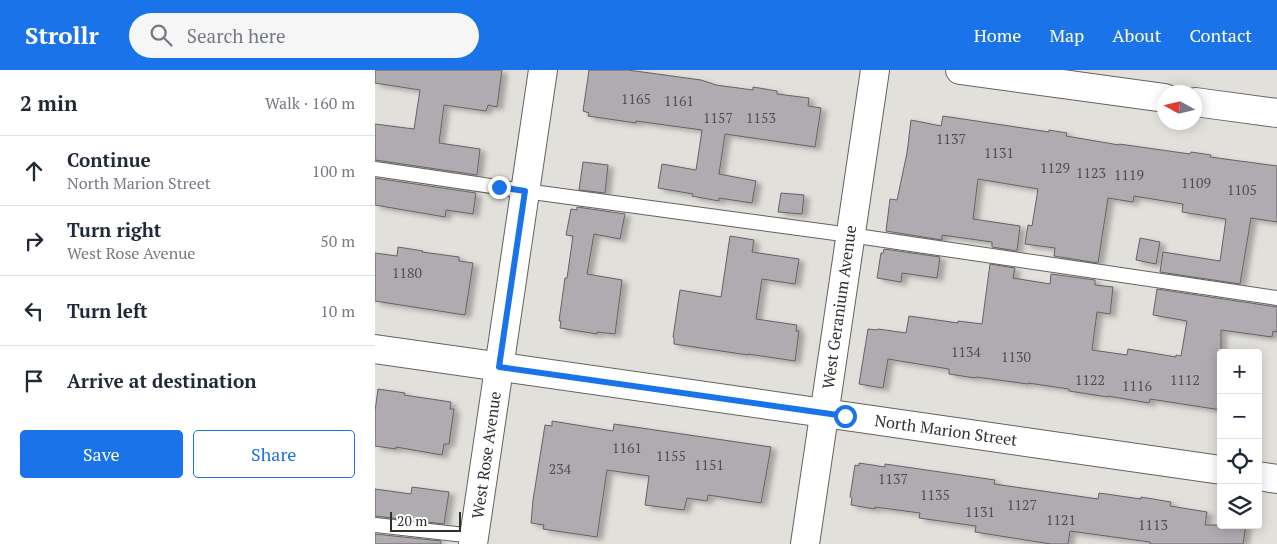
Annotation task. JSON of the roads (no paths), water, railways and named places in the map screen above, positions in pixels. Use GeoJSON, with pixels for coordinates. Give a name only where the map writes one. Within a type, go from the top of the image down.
{"type":"FeatureCollection","features":[{"type":"Feature","properties":{"kind":"street","name":"West Rose Avenue"},"geometry":{"type":"LineString","coordinates":[[474,540],[543,70]]}},
{"type":"Feature","properties":{"kind":"street","name":"West Geranium Avenue"},"geometry":{"type":"LineString","coordinates":[[805,544],[875,70]]}},
{"type":"Feature","properties":{"kind":"street"},"geometry":{"type":"LineString","coordinates":[[960,70],[1157,97]]}},
{"type":"Feature","properties":{"kind":"street"},"geometry":{"type":"LineString","coordinates":[[1202,103],[1277,114]]}},
{"type":"Feature","properties":{"kind":"street","name":"North Marion Street"},"geometry":{"type":"LineString","coordinates":[[375,349],[1217,469]]}},
{"type":"Feature","properties":{"kind":"street"},"geometry":{"type":"LineString","coordinates":[[1262,476],[1277,478]]}},
{"type":"Feature","properties":{"kind":"lane"},"geometry":{"type":"LineString","coordinates":[[375,169],[850,235],[1277,298]]}},
{"type":"Feature","properties":{"kind":"lane"},"geometry":{"type":"LineString","coordinates":[[375,524],[474,540]]}}]}
